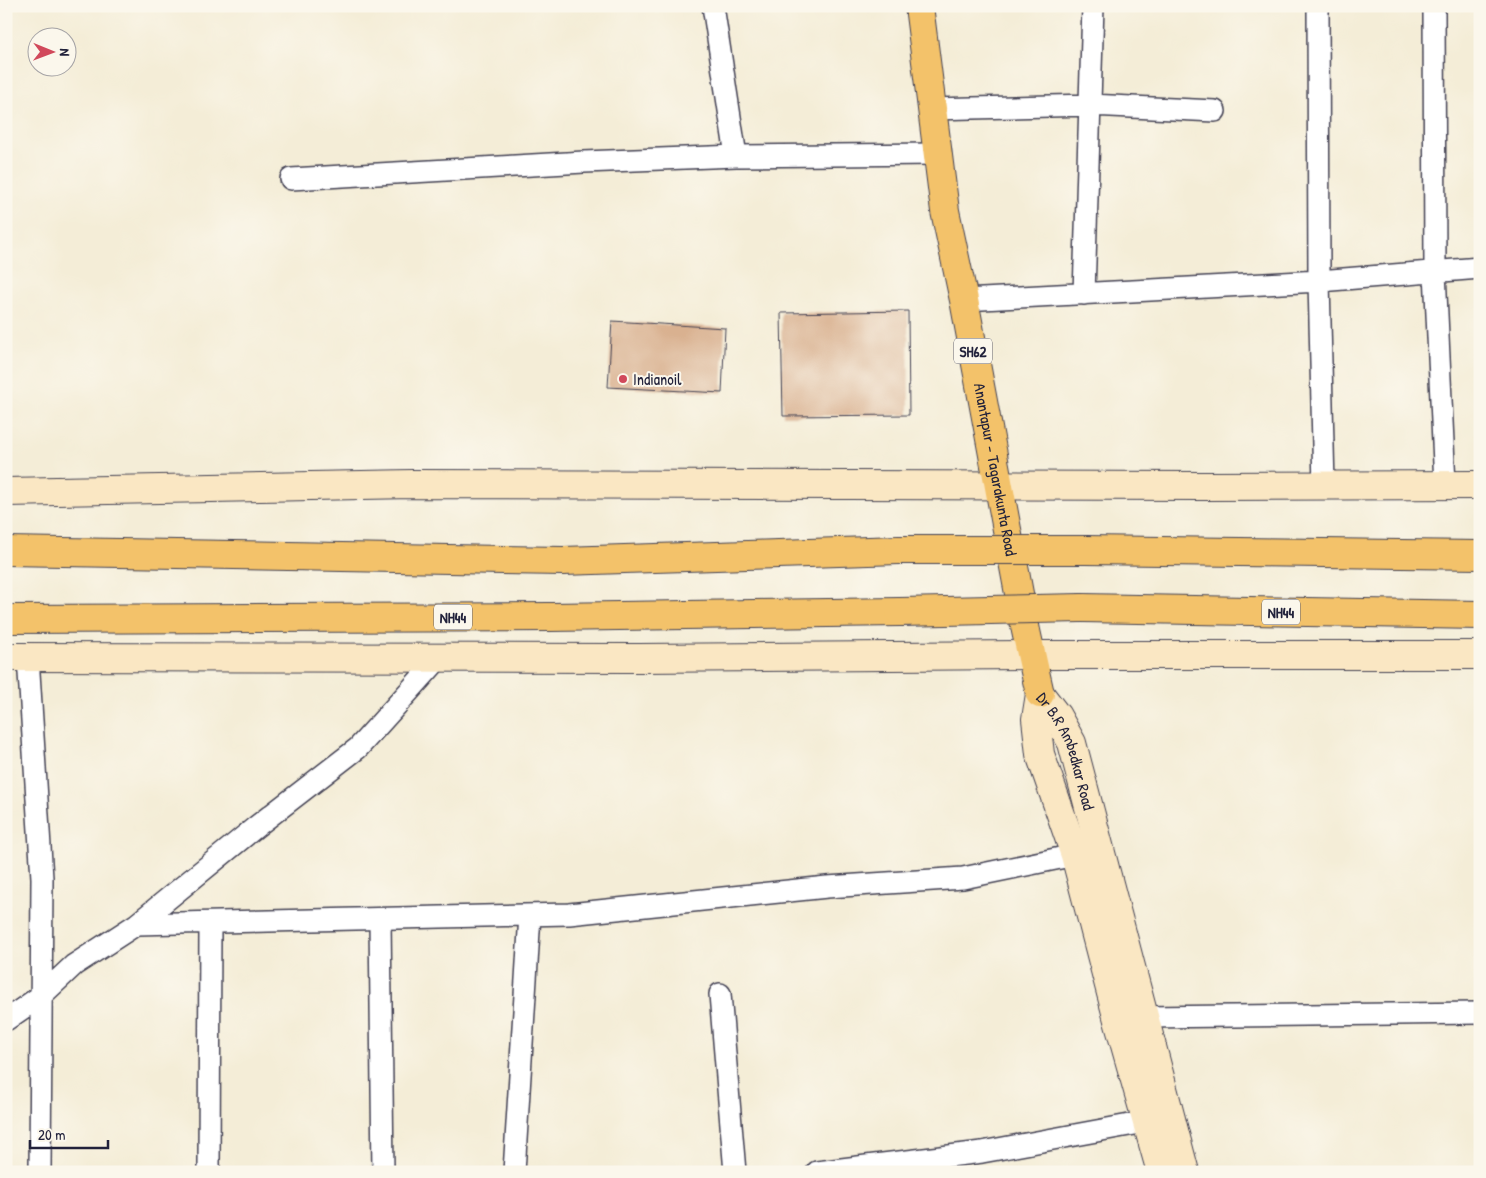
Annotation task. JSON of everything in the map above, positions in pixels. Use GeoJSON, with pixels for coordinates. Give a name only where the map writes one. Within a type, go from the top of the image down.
{"type":"FeatureCollection","features":[{"type":"Feature","properties":{"kind":"main road","name":"Anantapur - Tagarakunta Road"},"geometry":{"type":"LineString","coordinates":[[919,6],[945,211],[1040,694]]}},
{"type":"Feature","properties":{"kind":"main road"},"geometry":{"type":"LineString","coordinates":[[6,551],[563,562],[899,550],[1085,550],[1480,555]]}},
{"type":"Feature","properties":{"kind":"main road","name":"NH44"},"geometry":{"type":"LineString","coordinates":[[6,618],[551,617],[1082,608],[1480,615]]}},
{"type":"Feature","properties":{"kind":"street"},"geometry":{"type":"LineString","coordinates":[[713,6],[736,156]]}},
{"type":"Feature","properties":{"kind":"street"},"geometry":{"type":"LineString","coordinates":[[1084,294],[1093,6]]}},
{"type":"Feature","properties":{"kind":"street"},"geometry":{"type":"LineString","coordinates":[[1318,6],[1319,281],[1324,486]]}},
{"type":"Feature","properties":{"kind":"street"},"geometry":{"type":"LineString","coordinates":[[1434,6],[1435,272],[1445,485]]}},
{"type":"Feature","properties":{"kind":"street"},"geometry":{"type":"LineString","coordinates":[[931,109],[1090,105],[1215,110]]}},
{"type":"Feature","properties":{"kind":"street"},"geometry":{"type":"LineString","coordinates":[[291,179],[584,162],[736,156],[937,154]]}},
{"type":"Feature","properties":{"kind":"street"},"geometry":{"type":"LineString","coordinates":[[964,300],[1319,281],[1480,268]]}},
{"type":"Feature","properties":{"kind":"street"},"geometry":{"type":"LineString","coordinates":[[6,492],[412,484],[1480,485]]}},
{"type":"Feature","properties":{"kind":"street"},"geometry":{"type":"LineString","coordinates":[[40,1172],[42,878],[17,657],[638,658],[1031,655],[1480,655]]}},
{"type":"Feature","properties":{"kind":"street"},"geometry":{"type":"LineString","coordinates":[[6,1020],[42,995],[74,965],[137,924],[257,826],[358,748],[440,657]]}},
{"type":"Feature","properties":{"kind":"street","name":"Dr B.R Ambedkar Road"},"geometry":{"type":"LineString","coordinates":[[1040,694],[1036,719],[1040,754],[1075,855],[1158,1120],[1185,1172]]}},
{"type":"Feature","properties":{"kind":"street","name":"Dr B.R Ambedkar Road"},"geometry":{"type":"LineString","coordinates":[[1040,694],[1057,716],[1072,743],[1144,1017],[1158,1120],[1161,1172]]}},
{"type":"Feature","properties":{"kind":"street"},"geometry":{"type":"LineString","coordinates":[[137,924],[380,920],[569,914],[827,887],[963,878],[1075,855]]}},
{"type":"Feature","properties":{"kind":"street"},"geometry":{"type":"LineString","coordinates":[[514,1172],[530,915]]}},
{"type":"Feature","properties":{"kind":"street"},"geometry":{"type":"LineString","coordinates":[[380,920],[383,1172]]}},
{"type":"Feature","properties":{"kind":"street"},"geometry":{"type":"LineString","coordinates":[[209,1172],[210,923]]}},
{"type":"Feature","properties":{"kind":"street"},"geometry":{"type":"LineString","coordinates":[[720,994],[734,1172]]}},
{"type":"Feature","properties":{"kind":"street"},"geometry":{"type":"LineString","coordinates":[[1144,1017],[1480,1013]]}},
{"type":"Feature","properties":{"kind":"street"},"geometry":{"type":"LineString","coordinates":[[817,1172],[982,1152],[1158,1120]]}},
{"type":"Feature","properties":{"kind":"building"},"geometry":{"type":"Polygon","coordinates":[[[908,311],[909,415],[783,416],[781,313],[908,311]]]}},
{"type":"Feature","properties":{"kind":"building"},"geometry":{"type":"Polygon","coordinates":[[[612,321],[725,328],[722,393],[608,387],[612,321]]]}},
{"type":"Feature","properties":{"kind":"place","name":"Indianoil"},"geometry":{"type":"Point","coordinates":[623,379]}}]}
